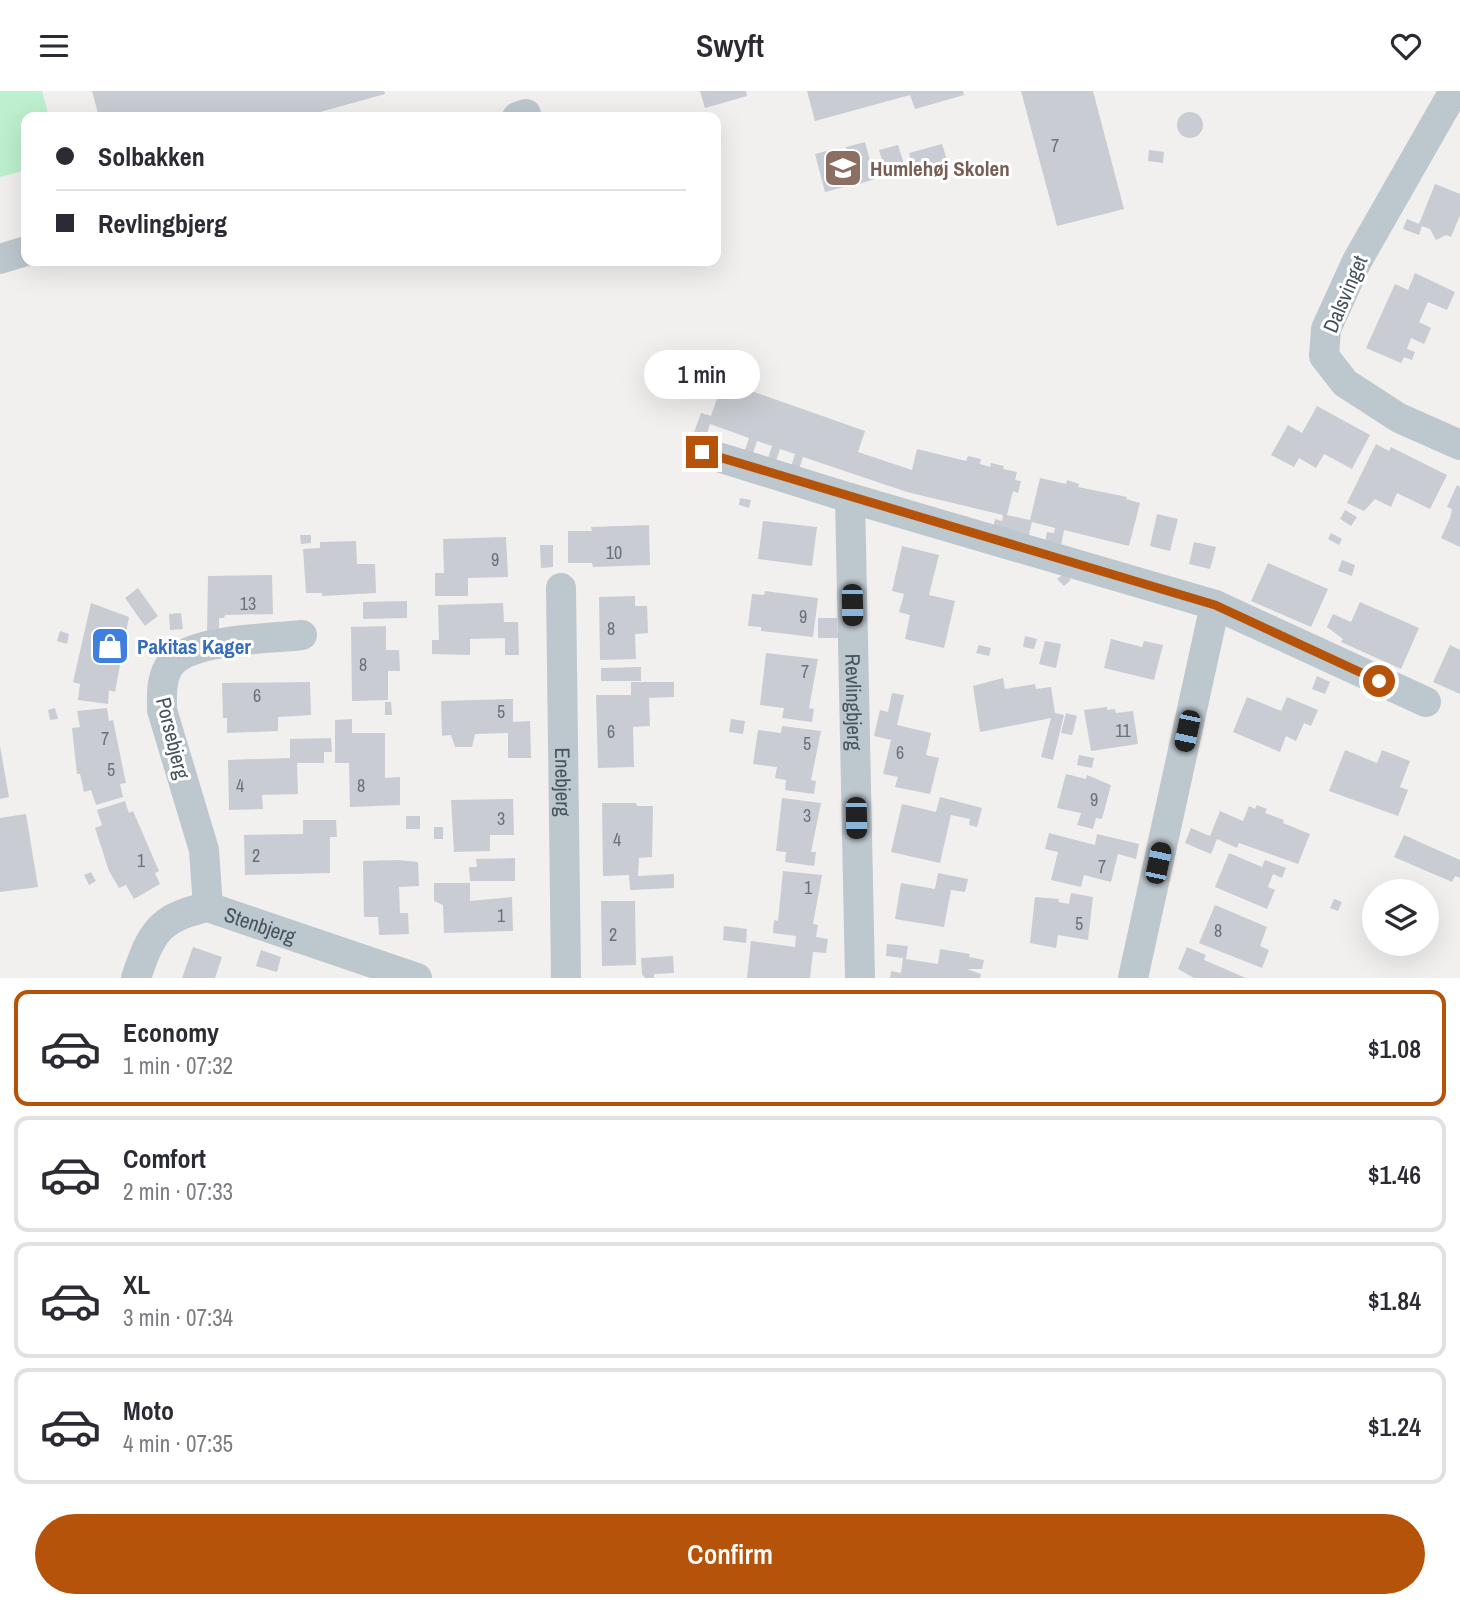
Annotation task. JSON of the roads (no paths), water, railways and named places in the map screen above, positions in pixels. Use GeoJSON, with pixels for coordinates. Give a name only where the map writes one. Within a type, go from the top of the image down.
{"type":"FeatureCollection","features":[{"type":"Feature","properties":{"kind":"street","name":"Dalsvinget"},"geometry":{"type":"LineString","coordinates":[[1454,91],[1357,261],[1326,329],[1324,356],[1345,383],[1399,418],[1460,445]]}},
{"type":"Feature","properties":{"kind":"street"},"geometry":{"type":"LineString","coordinates":[[0,259],[21,253]]}},
{"type":"Feature","properties":{"kind":"street"},"geometry":{"type":"LineString","coordinates":[[702,452],[1215,605],[1426,702]]}},
{"type":"Feature","properties":{"kind":"street","name":"Revlingbjerg"},"geometry":{"type":"LineString","coordinates":[[850,498],[860,978]]}},
{"type":"Feature","properties":{"kind":"street","name":"Enebjerg"},"geometry":{"type":"LineString","coordinates":[[561,587],[566,978]]}},
{"type":"Feature","properties":{"kind":"street"},"geometry":{"type":"LineString","coordinates":[[1133,978],[1215,605]]}},
{"type":"Feature","properties":{"kind":"street","name":"Porsebjerg"},"geometry":{"type":"LineString","coordinates":[[208,907],[204,850],[162,710],[161,688],[169,666],[195,647],[302,635]]}},
{"type":"Feature","properties":{"kind":"street","name":"Stenbjerg"},"geometry":{"type":"LineString","coordinates":[[136,978],[150,937],[180,912],[208,907],[417,978]]}},
{"type":"Feature","properties":{"kind":"place","name":"Humlehøj Skolen"},"geometry":{"type":"Point","coordinates":[843,168]}},
{"type":"Feature","properties":{"kind":"place","name":"Pakitas Kager"},"geometry":{"type":"Point","coordinates":[110,646]}}]}
